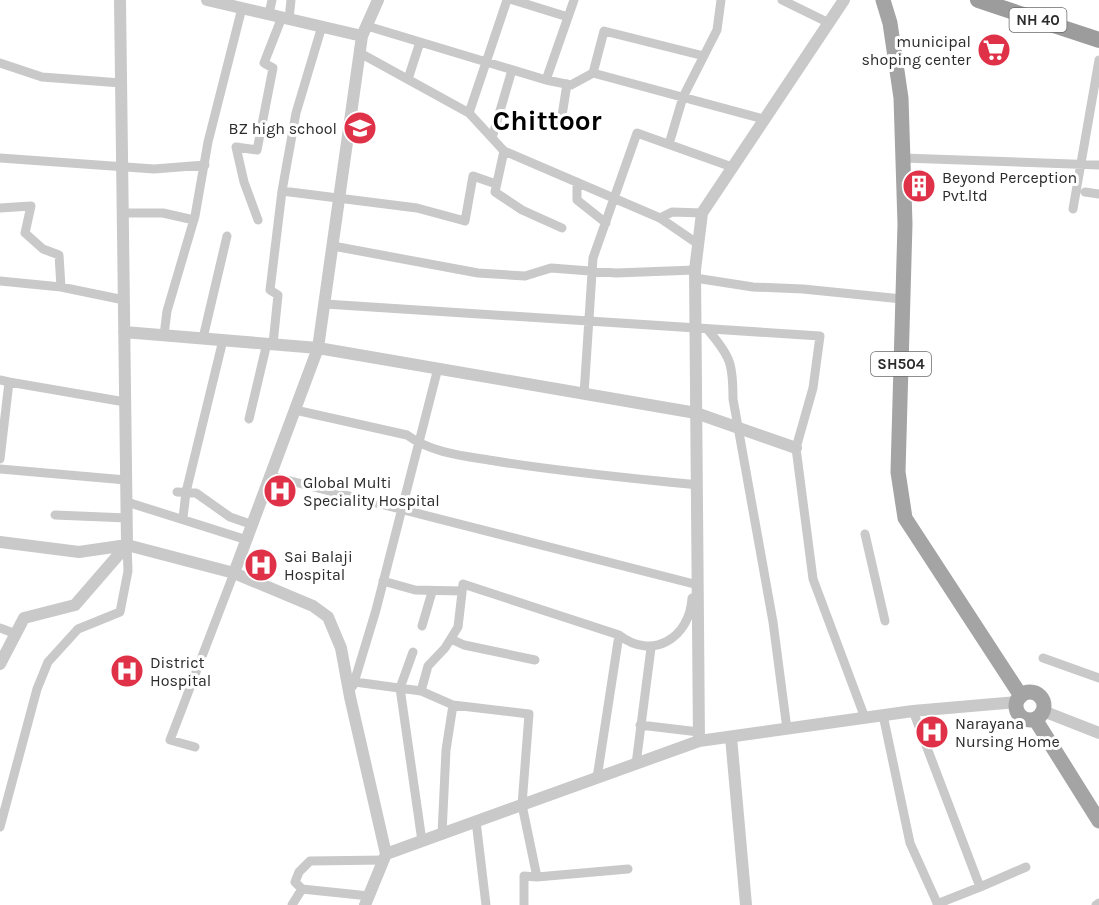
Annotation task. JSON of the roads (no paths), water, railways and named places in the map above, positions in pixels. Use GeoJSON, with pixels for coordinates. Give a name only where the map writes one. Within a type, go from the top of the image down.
{"type":"FeatureCollection","features":[{"type":"Feature","properties":{"kind":"highway","name":"NH 40"},"geometry":{"type":"LineString","coordinates":[[978,0],[1004,4],[1099,40]]}},
{"type":"Feature","properties":{"kind":"main road","name":"SH504"},"geometry":{"type":"LineString","coordinates":[[883,0],[890,22],[901,98],[905,224],[898,472],[905,518],[1019,699],[1021,717],[1039,715]]}},
{"type":"Feature","properties":{"kind":"main road","name":"SH504"},"geometry":{"type":"LineString","coordinates":[[1019,699],[1028,693],[1036,694],[1044,703],[1039,715]]}},
{"type":"Feature","properties":{"kind":"main road","name":"SH504"},"geometry":{"type":"LineString","coordinates":[[1039,715],[1099,821]]}},
{"type":"Feature","properties":{"kind":"street"},"geometry":{"type":"LineString","coordinates":[[0,827],[37,689],[48,662],[78,629],[120,612],[128,571],[120,0]]}},
{"type":"Feature","properties":{"kind":"street"},"geometry":{"type":"LineString","coordinates":[[207,0],[322,26],[365,31],[420,42],[546,80],[571,85],[593,72],[604,31],[704,56]]}},
{"type":"Feature","properties":{"kind":"street"},"geometry":{"type":"LineString","coordinates":[[269,14],[272,0]]}},
{"type":"Feature","properties":{"kind":"street"},"geometry":{"type":"LineString","coordinates":[[258,220],[244,182],[236,147],[257,150],[273,68],[264,63],[286,18],[291,0]]}},
{"type":"Feature","properties":{"kind":"street"},"geometry":{"type":"LineString","coordinates":[[195,747],[170,740],[318,348],[360,53],[365,31],[378,0]]}},
{"type":"Feature","properties":{"kind":"street"},"geometry":{"type":"LineString","coordinates":[[469,113],[507,0]]}},
{"type":"Feature","properties":{"kind":"street"},"geometry":{"type":"LineString","coordinates":[[513,0],[568,17]]}},
{"type":"Feature","properties":{"kind":"street"},"geometry":{"type":"LineString","coordinates":[[546,80],[574,0]]}},
{"type":"Feature","properties":{"kind":"street"},"geometry":{"type":"LineString","coordinates":[[669,144],[682,97],[717,30],[721,0]]}},
{"type":"Feature","properties":{"kind":"street"},"geometry":{"type":"LineString","coordinates":[[782,0],[827,22]]}},
{"type":"Feature","properties":{"kind":"street"},"geometry":{"type":"LineString","coordinates":[[800,9],[806,0]]}},
{"type":"Feature","properties":{"kind":"street"},"geometry":{"type":"LineString","coordinates":[[699,736],[695,584],[697,485],[695,274],[702,213],[827,22],[844,0]]}},
{"type":"Feature","properties":{"kind":"street"},"geometry":{"type":"LineString","coordinates":[[164,335],[167,311],[194,220],[208,142],[242,8]]}},
{"type":"Feature","properties":{"kind":"street"},"geometry":{"type":"LineString","coordinates":[[249,419],[270,344],[278,295],[270,290],[282,191],[296,113],[322,26]]}},
{"type":"Feature","properties":{"kind":"street"},"geometry":{"type":"LineString","coordinates":[[408,79],[420,42]]}},
{"type":"Feature","properties":{"kind":"street"},"geometry":{"type":"LineString","coordinates":[[360,53],[469,113],[504,151],[660,218],[698,244]]}},
{"type":"Feature","properties":{"kind":"street"},"geometry":{"type":"LineString","coordinates":[[1072,209],[1099,60]]}},
{"type":"Feature","properties":{"kind":"street"},"geometry":{"type":"LineString","coordinates":[[0,63],[42,77],[121,83]]}},
{"type":"Feature","properties":{"kind":"street"},"geometry":{"type":"LineString","coordinates":[[492,138],[512,70]]}},
{"type":"Feature","properties":{"kind":"street"},"geometry":{"type":"LineString","coordinates":[[593,72],[764,119]]}},
{"type":"Feature","properties":{"kind":"street"},"geometry":{"type":"LineString","coordinates":[[561,122],[567,84]]}},
{"type":"Feature","properties":{"kind":"street"},"geometry":{"type":"LineString","coordinates":[[584,394],[593,258],[637,133],[732,167]]}},
{"type":"Feature","properties":{"kind":"street"},"geometry":{"type":"LineString","coordinates":[[504,151],[495,192],[522,210],[561,228]]}},
{"type":"Feature","properties":{"kind":"street"},"geometry":{"type":"LineString","coordinates":[[0,158],[154,169],[205,165]]}},
{"type":"Feature","properties":{"kind":"street"},"geometry":{"type":"LineString","coordinates":[[903,158],[1099,165]]}},
{"type":"Feature","properties":{"kind":"street"},"geometry":{"type":"LineString","coordinates":[[282,191],[417,208],[465,221],[473,176],[496,184]]}},
{"type":"Feature","properties":{"kind":"street"},"geometry":{"type":"LineString","coordinates":[[577,182],[577,200],[606,223]]}},
{"type":"Feature","properties":{"kind":"street"},"geometry":{"type":"LineString","coordinates":[[1085,192],[1099,194]]}},
{"type":"Feature","properties":{"kind":"street"},"geometry":{"type":"LineString","coordinates":[[0,208],[31,206],[25,233],[43,249],[59,255],[61,287]]}},
{"type":"Feature","properties":{"kind":"street"},"geometry":{"type":"LineString","coordinates":[[660,218],[672,212],[702,213]]}},
{"type":"Feature","properties":{"kind":"street"},"geometry":{"type":"LineString","coordinates":[[123,213],[163,213],[194,220]]}},
{"type":"Feature","properties":{"kind":"street"},"geometry":{"type":"LineString","coordinates":[[203,338],[227,236]]}},
{"type":"Feature","properties":{"kind":"street"},"geometry":{"type":"LineString","coordinates":[[333,246],[478,273],[525,276],[551,268],[616,273],[695,274],[753,287],[803,289],[902,299]]}},
{"type":"Feature","properties":{"kind":"street"},"geometry":{"type":"LineString","coordinates":[[0,281],[61,287],[124,300]]}},
{"type":"Feature","properties":{"kind":"street"},"geometry":{"type":"LineString","coordinates":[[325,304],[820,336],[813,388],[796,448],[813,579],[864,718]]}},
{"type":"Feature","properties":{"kind":"street"},"geometry":{"type":"LineString","coordinates":[[708,330],[727,352],[733,375],[733,399],[772,622],[787,729]]}},
{"type":"Feature","properties":{"kind":"street"},"geometry":{"type":"LineString","coordinates":[[124,332],[318,348],[438,368],[696,413],[796,448]]}},
{"type":"Feature","properties":{"kind":"street"},"geometry":{"type":"LineString","coordinates":[[183,518],[182,492],[223,340]]}},
{"type":"Feature","properties":{"kind":"street"},"geometry":{"type":"LineString","coordinates":[[350,697],[383,582],[438,368]]}},
{"type":"Feature","properties":{"kind":"street"},"geometry":{"type":"LineString","coordinates":[[0,459],[5,381],[125,402]]}},
{"type":"Feature","properties":{"kind":"street"},"geometry":{"type":"LineString","coordinates":[[295,410],[407,435],[418,444],[452,453],[557,471],[697,485]]}},
{"type":"Feature","properties":{"kind":"street"},"geometry":{"type":"LineString","coordinates":[[0,469],[126,480]]}},
{"type":"Feature","properties":{"kind":"street"},"geometry":{"type":"LineString","coordinates":[[271,476],[695,584]]}},
{"type":"Feature","properties":{"kind":"street"},"geometry":{"type":"LineString","coordinates":[[182,492],[196,493],[230,517],[253,525]]}},
{"type":"Feature","properties":{"kind":"street"},"geometry":{"type":"LineString","coordinates":[[127,502],[247,540]]}},
{"type":"Feature","properties":{"kind":"street"},"geometry":{"type":"LineString","coordinates":[[55,515],[127,518]]}},
{"type":"Feature","properties":{"kind":"street"},"geometry":{"type":"LineString","coordinates":[[865,534],[885,621]]}},
{"type":"Feature","properties":{"kind":"street"},"geometry":{"type":"LineString","coordinates":[[0,543],[79,552],[127,544],[234,573],[313,606],[328,617],[341,648],[385,857],[367,900],[302,889],[295,882],[299,872],[310,861],[385,857],[422,841],[636,764],[699,736]]}},
{"type":"Feature","properties":{"kind":"street"},"geometry":{"type":"LineString","coordinates":[[0,664],[24,618],[75,605],[127,544]]}},
{"type":"Feature","properties":{"kind":"street"},"geometry":{"type":"LineString","coordinates":[[383,582],[432,592],[462,591]]}},
{"type":"Feature","properties":{"kind":"street"},"geometry":{"type":"LineString","coordinates":[[421,691],[428,666],[458,627],[463,584],[619,635],[629,642],[651,648],[664,644],[682,628],[692,608],[695,584]]}},
{"type":"Feature","properties":{"kind":"street"},"geometry":{"type":"LineString","coordinates":[[422,626],[432,592]]}},
{"type":"Feature","properties":{"kind":"street"},"geometry":{"type":"LineString","coordinates":[[0,628],[16,634]]}},
{"type":"Feature","properties":{"kind":"street"},"geometry":{"type":"LineString","coordinates":[[597,778],[619,635]]}},
{"type":"Feature","properties":{"kind":"street"},"geometry":{"type":"LineString","coordinates":[[451,639],[464,645],[535,660]]}},
{"type":"Feature","properties":{"kind":"street"},"geometry":{"type":"LineString","coordinates":[[636,764],[651,648]]}},
{"type":"Feature","properties":{"kind":"street"},"geometry":{"type":"LineString","coordinates":[[413,652],[400,688],[422,841]]}},
{"type":"Feature","properties":{"kind":"street"},"geometry":{"type":"LineString","coordinates":[[1043,658],[1099,678]]}},
{"type":"Feature","properties":{"kind":"street"},"geometry":{"type":"LineString","coordinates":[[354,682],[421,691],[453,705],[529,714],[522,805],[537,877]]}},
{"type":"Feature","properties":{"kind":"street"},"geometry":{"type":"LineString","coordinates":[[640,725],[699,736],[731,737],[913,711],[1019,699]]}},
{"type":"Feature","properties":{"kind":"street"},"geometry":{"type":"LineString","coordinates":[[442,834],[446,750],[453,705]]}},
{"type":"Feature","properties":{"kind":"street"},"geometry":{"type":"LineString","coordinates":[[913,711],[980,887]]}},
{"type":"Feature","properties":{"kind":"street"},"geometry":{"type":"LineString","coordinates":[[883,715],[910,843],[938,904],[1026,867]]}},
{"type":"Feature","properties":{"kind":"street"},"geometry":{"type":"LineString","coordinates":[[1039,715],[1099,733]]}},
{"type":"Feature","properties":{"kind":"street"},"geometry":{"type":"LineString","coordinates":[[731,737],[746,905]]}},
{"type":"Feature","properties":{"kind":"street"},"geometry":{"type":"LineString","coordinates":[[476,821],[486,905]]}},
{"type":"Feature","properties":{"kind":"street"},"geometry":{"type":"LineString","coordinates":[[524,905],[524,876],[537,877],[627,869]]}},
{"type":"Feature","properties":{"kind":"street"},"geometry":{"type":"LineString","coordinates":[[292,905],[302,889]]}},
{"type":"Feature","properties":{"kind":"place","name":"municipal shoping center"},"geometry":{"type":"Point","coordinates":[994,50]}},
{"type":"Feature","properties":{"kind":"place","name":"BZ high school"},"geometry":{"type":"Point","coordinates":[360,128]}},
{"type":"Feature","properties":{"kind":"place","name":"Beyond Perception Pvt.ltd"},"geometry":{"type":"Point","coordinates":[919,186]}},
{"type":"Feature","properties":{"kind":"place","name":"Global Multi Speciality Hospital"},"geometry":{"type":"Point","coordinates":[280,491]}},
{"type":"Feature","properties":{"kind":"place","name":"Sai Balaji Hospital"},"geometry":{"type":"Point","coordinates":[261,565]}},
{"type":"Feature","properties":{"kind":"place","name":"District Hospital"},"geometry":{"type":"Point","coordinates":[127,671]}},
{"type":"Feature","properties":{"kind":"place","name":"Narayana Nursing Home"},"geometry":{"type":"Point","coordinates":[932,732]}},
{"type":"Feature","properties":{"kind":"district","name":"Chittoor"},"geometry":{"type":"Point","coordinates":[547,120]}}]}
